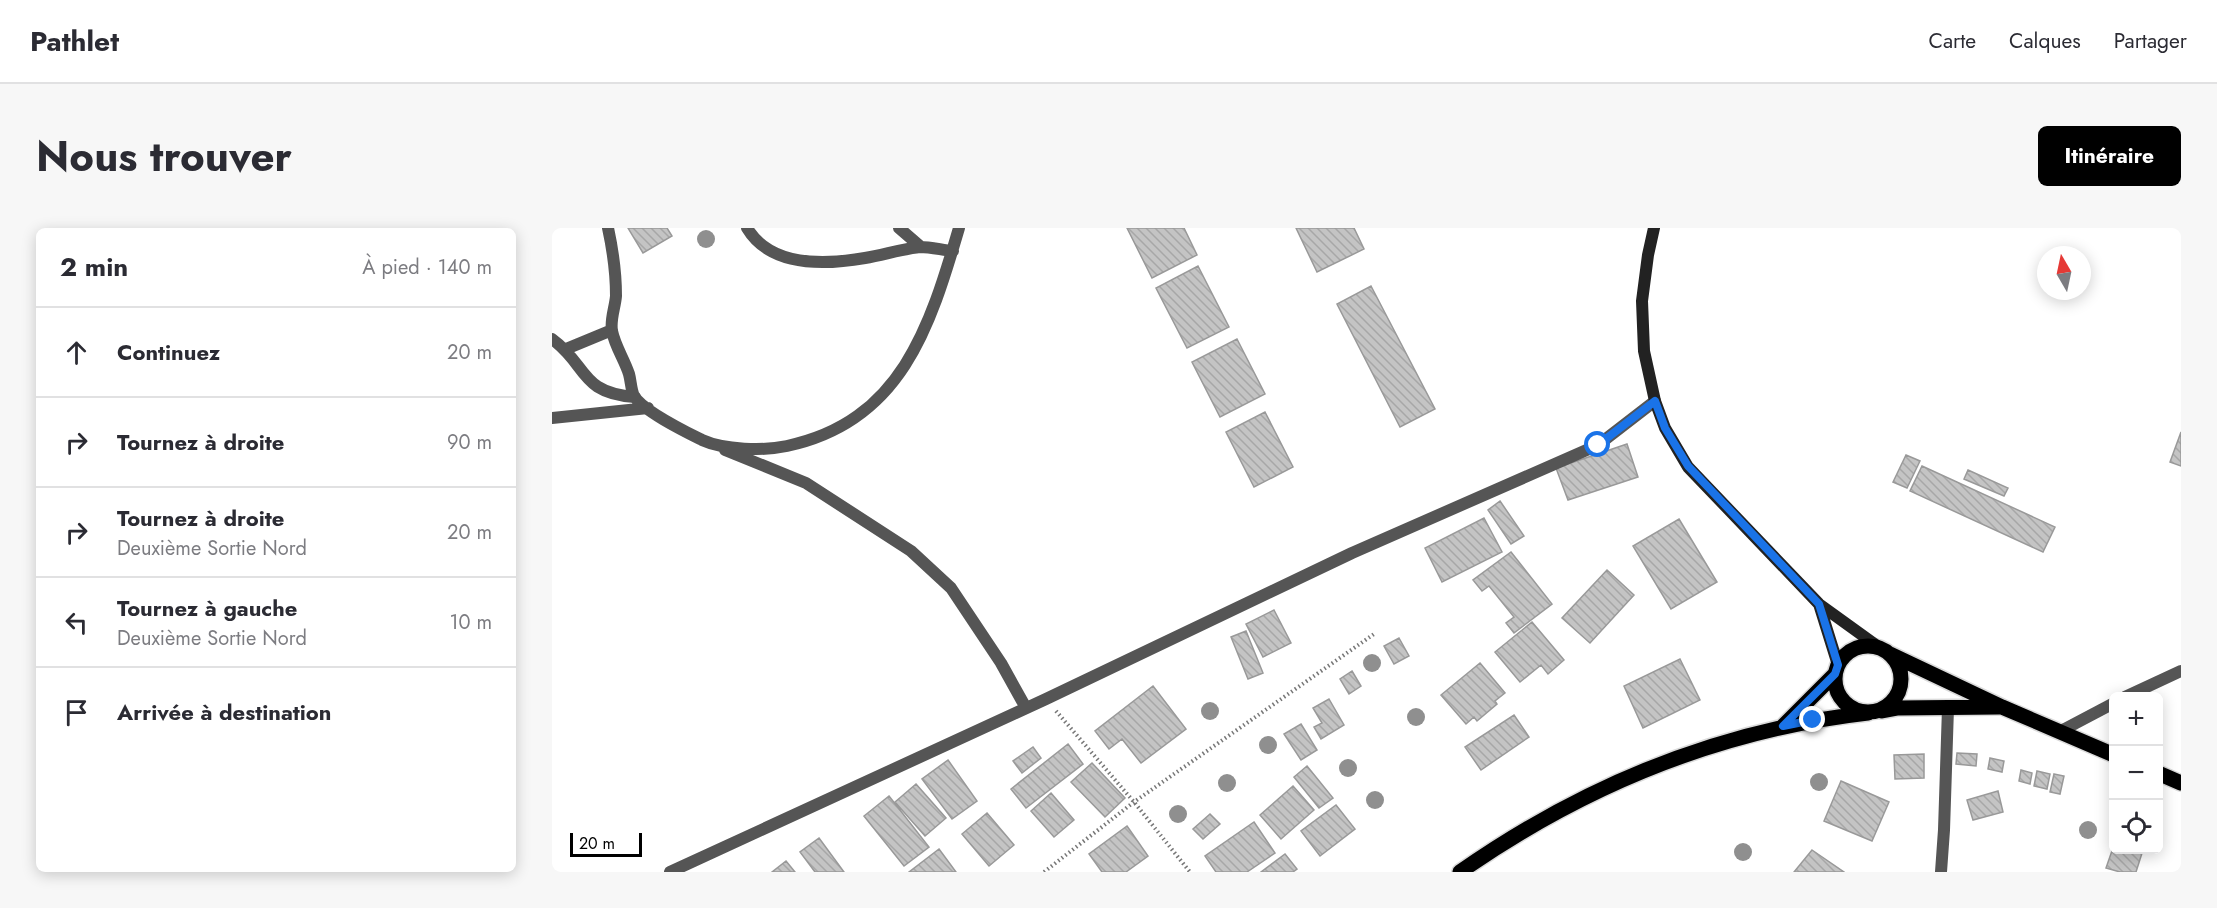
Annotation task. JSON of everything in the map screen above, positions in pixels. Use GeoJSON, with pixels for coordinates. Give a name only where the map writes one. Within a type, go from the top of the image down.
{"type":"FeatureCollection","features":[{"type":"Feature","properties":{"kind":"main road"},"geometry":{"type":"LineString","coordinates":[[1783,726],[1837,669],[1846,655],[1856,648],[1868,646],[1885,651],[2002,707],[2109,753]]}},
{"type":"Feature","properties":{"kind":"main road"},"geometry":{"type":"LineString","coordinates":[[1837,669],[1835,686],[1839,697],[1857,711],[1874,712],[1890,705],[1898,696],[1902,685],[1902,674],[1898,663],[1885,651]]}},
{"type":"Feature","properties":{"kind":"main road"},"geometry":{"type":"LineString","coordinates":[[1460,872],[1504,841],[1562,808],[1618,782],[1663,763],[1783,726],[1898,708],[2002,707]]}},
{"type":"Feature","properties":{"kind":"main road"},"geometry":{"type":"LineString","coordinates":[[2163,775],[2181,783]]}},
{"type":"Feature","properties":{"kind":"street"},"geometry":{"type":"LineString","coordinates":[[608,228],[615,260],[616,298],[611,318],[612,330],[628,372],[634,397]]}},
{"type":"Feature","properties":{"kind":"street"},"geometry":{"type":"LineString","coordinates":[[747,228],[765,249],[789,259],[830,263],[921,247],[953,251]]}},
{"type":"Feature","properties":{"kind":"street"},"geometry":{"type":"LineString","coordinates":[[899,228],[921,247]]}},
{"type":"Feature","properties":{"kind":"street"},"geometry":{"type":"LineString","coordinates":[[713,445],[771,449],[810,441],[858,417],[892,386],[924,334],[959,228]]}},
{"type":"Feature","properties":{"kind":"street"},"geometry":{"type":"LineString","coordinates":[[1654,228],[1642,301],[1644,351],[1655,401],[1665,428],[1688,466],[1819,604],[1885,651]]}},
{"type":"Feature","properties":{"kind":"street"},"geometry":{"type":"LineString","coordinates":[[566,349],[612,330]]}},
{"type":"Feature","properties":{"kind":"street"},"geometry":{"type":"LineString","coordinates":[[552,339],[566,349],[580,372],[600,390],[619,396],[634,397],[676,428],[806,483],[911,551],[951,588],[1001,663],[1026,708]]}},
{"type":"Feature","properties":{"kind":"street"},"geometry":{"type":"LineString","coordinates":[[670,872],[1046,699],[1352,553],[1598,445],[1655,401]]}},
{"type":"Feature","properties":{"kind":"street"},"geometry":{"type":"LineString","coordinates":[[552,418],[648,408]]}},
{"type":"Feature","properties":{"kind":"street"},"geometry":{"type":"LineString","coordinates":[[1819,604],[1837,669]]}},
{"type":"Feature","properties":{"kind":"street"},"geometry":{"type":"LineString","coordinates":[[2134,692],[2181,671]]}},
{"type":"Feature","properties":{"kind":"street"},"geometry":{"type":"LineString","coordinates":[[2059,732],[2109,706]]}},
{"type":"Feature","properties":{"kind":"street"},"geometry":{"type":"LineString","coordinates":[[1941,872],[1948,708]]}},
{"type":"Feature","properties":{"kind":"path"},"geometry":{"type":"LineString","coordinates":[[1044,872],[1134,802],[1374,633]]}},
{"type":"Feature","properties":{"kind":"path"},"geometry":{"type":"LineString","coordinates":[[1046,699],[1190,872]]}},
{"type":"Feature","properties":{"kind":"building"},"geometry":{"type":"Polygon","coordinates":[[[628,228],[667,228],[672,236],[643,253],[628,228]]]}},
{"type":"Feature","properties":{"kind":"building"},"geometry":{"type":"Polygon","coordinates":[[[1127,228],[1184,228],[1197,255],[1152,278],[1127,228]]]}},
{"type":"Feature","properties":{"kind":"building"},"geometry":{"type":"Polygon","coordinates":[[[1296,228],[1354,228],[1364,249],[1317,272],[1296,228]]]}},
{"type":"Feature","properties":{"kind":"building"},"geometry":{"type":"Polygon","coordinates":[[[1198,266],[1229,327],[1187,348],[1156,288],[1198,266]]]}},
{"type":"Feature","properties":{"kind":"building"},"geometry":{"type":"Polygon","coordinates":[[[1371,286],[1435,409],[1400,427],[1337,304],[1371,286]]]}},
{"type":"Feature","properties":{"kind":"building"},"geometry":{"type":"Polygon","coordinates":[[[1237,339],[1265,394],[1220,417],[1192,362],[1237,339]]]}},
{"type":"Feature","properties":{"kind":"building"},"geometry":{"type":"Polygon","coordinates":[[[1265,412],[1293,467],[1254,487],[1226,432],[1265,412]]]}},
{"type":"Feature","properties":{"kind":"building"},"geometry":{"type":"Polygon","coordinates":[[[2181,432],[2181,466],[2170,462],[2181,432]]]}},
{"type":"Feature","properties":{"kind":"building"},"geometry":{"type":"Polygon","coordinates":[[[1627,444],[1638,477],[1568,500],[1556,468],[1627,444]]]}},
{"type":"Feature","properties":{"kind":"building"},"geometry":{"type":"Polygon","coordinates":[[[1906,455],[1920,461],[1907,488],[1893,482],[1906,455]]]}},
{"type":"Feature","properties":{"kind":"building"},"geometry":{"type":"Polygon","coordinates":[[[1922,466],[2055,527],[2043,552],[1910,491],[1922,466]]]}},
{"type":"Feature","properties":{"kind":"building"},"geometry":{"type":"Polygon","coordinates":[[[1968,470],[2008,488],[2004,496],[1964,479],[1968,470]]]}},
{"type":"Feature","properties":{"kind":"building"},"geometry":{"type":"Polygon","coordinates":[[[1500,501],[1524,536],[1511,544],[1488,510],[1500,501]]]}},
{"type":"Feature","properties":{"kind":"building"},"geometry":{"type":"Polygon","coordinates":[[[1484,518],[1502,552],[1442,582],[1425,548],[1484,518]]]}},
{"type":"Feature","properties":{"kind":"building"},"geometry":{"type":"Polygon","coordinates":[[[1679,519],[1717,582],[1671,609],[1633,546],[1679,519]]]}},
{"type":"Feature","properties":{"kind":"building"},"geometry":{"type":"Polygon","coordinates":[[[1511,552],[1552,604],[1514,633],[1506,623],[1514,617],[1489,586],[1482,591],[1473,580],[1511,552]]]}},
{"type":"Feature","properties":{"kind":"building"},"geometry":{"type":"Polygon","coordinates":[[[1607,570],[1634,595],[1590,643],[1562,618],[1607,570]]]}},
{"type":"Feature","properties":{"kind":"building"},"geometry":{"type":"Polygon","coordinates":[[[1274,610],[1291,643],[1263,657],[1246,624],[1274,610]]]}},
{"type":"Feature","properties":{"kind":"building"},"geometry":{"type":"Polygon","coordinates":[[[1532,622],[1564,660],[1548,674],[1541,665],[1520,682],[1495,652],[1532,622]]]}},
{"type":"Feature","properties":{"kind":"building"},"geometry":{"type":"Polygon","coordinates":[[[1246,631],[1263,673],[1248,679],[1231,637],[1246,631]]]}},
{"type":"Feature","properties":{"kind":"building"},"geometry":{"type":"Polygon","coordinates":[[[1399,638],[1409,656],[1394,664],[1384,646],[1399,638]]]}},
{"type":"Feature","properties":{"kind":"building"},"geometry":{"type":"Polygon","coordinates":[[[1680,659],[1700,700],[1643,728],[1624,686],[1680,659]]]}},
{"type":"Feature","properties":{"kind":"building"},"geometry":{"type":"Polygon","coordinates":[[[1480,663],[1505,693],[1495,701],[1497,704],[1477,721],[1474,717],[1466,724],[1441,695],[1480,663]]]}},
{"type":"Feature","properties":{"kind":"building"},"geometry":{"type":"Polygon","coordinates":[[[1352,671],[1361,686],[1349,694],[1340,679],[1352,671]]]}},
{"type":"Feature","properties":{"kind":"building"},"geometry":{"type":"Polygon","coordinates":[[[1153,686],[1186,729],[1141,763],[1122,739],[1109,749],[1095,731],[1153,686]]]}},
{"type":"Feature","properties":{"kind":"building"},"geometry":{"type":"Polygon","coordinates":[[[1329,699],[1344,725],[1321,739],[1314,727],[1322,723],[1313,708],[1329,699]]]}},
{"type":"Feature","properties":{"kind":"building"},"geometry":{"type":"Polygon","coordinates":[[[1514,715],[1529,737],[1481,770],[1465,747],[1514,715]]]}},
{"type":"Feature","properties":{"kind":"building"},"geometry":{"type":"Polygon","coordinates":[[[1301,724],[1317,750],[1301,760],[1284,734],[1301,724]]]}},
{"type":"Feature","properties":{"kind":"building"},"geometry":{"type":"Polygon","coordinates":[[[1068,744],[1083,764],[1026,808],[1011,789],[1068,744]]]}},
{"type":"Feature","properties":{"kind":"building"},"geometry":{"type":"Polygon","coordinates":[[[1033,747],[1041,758],[1022,773],[1013,761],[1033,747]]]}},
{"type":"Feature","properties":{"kind":"building"},"geometry":{"type":"Polygon","coordinates":[[[1957,753],[1977,754],[1976,766],[1956,764],[1957,753]]]}},
{"type":"Feature","properties":{"kind":"building"},"geometry":{"type":"Polygon","coordinates":[[[1924,754],[1924,778],[1895,779],[1894,755],[1924,754]]]}},
{"type":"Feature","properties":{"kind":"building"},"geometry":{"type":"Polygon","coordinates":[[[1990,758],[2004,761],[2002,772],[1988,769],[1990,758]]]}},
{"type":"Feature","properties":{"kind":"building"},"geometry":{"type":"Polygon","coordinates":[[[948,760],[977,801],[952,819],[922,779],[948,760]]]}},
{"type":"Feature","properties":{"kind":"building"},"geometry":{"type":"Polygon","coordinates":[[[1092,763],[1125,798],[1105,817],[1071,782],[1092,763]]]}},
{"type":"Feature","properties":{"kind":"building"},"geometry":{"type":"Polygon","coordinates":[[[1307,766],[1333,798],[1319,808],[1294,777],[1307,766]]]}},
{"type":"Feature","properties":{"kind":"building"},"geometry":{"type":"Polygon","coordinates":[[[2021,770],[2032,773],[2030,784],[2019,781],[2021,770]]]}},
{"type":"Feature","properties":{"kind":"building"},"geometry":{"type":"Polygon","coordinates":[[[2037,771],[2050,774],[2047,789],[2034,786],[2037,771]]]}},
{"type":"Feature","properties":{"kind":"building"},"geometry":{"type":"Polygon","coordinates":[[[2054,774],[2064,776],[2060,794],[2050,792],[2054,774]]]}},
{"type":"Feature","properties":{"kind":"building"},"geometry":{"type":"Polygon","coordinates":[[[1841,781],[1889,802],[1872,841],[1824,821],[1841,781]]]}},
{"type":"Feature","properties":{"kind":"building"},"geometry":{"type":"Polygon","coordinates":[[[916,784],[946,818],[925,836],[895,802],[916,784]]]}},
{"type":"Feature","properties":{"kind":"building"},"geometry":{"type":"Polygon","coordinates":[[[1293,786],[1314,810],[1281,839],[1260,815],[1293,786]]]}},
{"type":"Feature","properties":{"kind":"building"},"geometry":{"type":"Polygon","coordinates":[[[1998,791],[2003,812],[1973,820],[1967,800],[1998,791]]]}},
{"type":"Feature","properties":{"kind":"building"},"geometry":{"type":"Polygon","coordinates":[[[1051,793],[1074,820],[1054,837],[1031,811],[1051,793]]]}},
{"type":"Feature","properties":{"kind":"building"},"geometry":{"type":"Polygon","coordinates":[[[889,796],[929,847],[904,866],[864,816],[889,796]]]}},
{"type":"Feature","properties":{"kind":"building"},"geometry":{"type":"Polygon","coordinates":[[[1336,805],[1355,829],[1320,856],[1301,831],[1336,805]]]}},
{"type":"Feature","properties":{"kind":"building"},"geometry":{"type":"Polygon","coordinates":[[[987,813],[1014,845],[989,866],[962,834],[987,813]]]}},
{"type":"Feature","properties":{"kind":"building"},"geometry":{"type":"Polygon","coordinates":[[[1210,814],[1220,824],[1203,839],[1193,829],[1210,814]]]}},
{"type":"Feature","properties":{"kind":"building"},"geometry":{"type":"Polygon","coordinates":[[[1254,822],[1275,853],[1247,872],[1216,872],[1205,856],[1254,822]]]}},
{"type":"Feature","properties":{"kind":"building"},"geometry":{"type":"Polygon","coordinates":[[[1127,826],[1148,856],[1126,872],[1102,872],[1089,854],[1127,826]]]}},
{"type":"Feature","properties":{"kind":"building"},"geometry":{"type":"Polygon","coordinates":[[[819,838],[844,872],[815,872],[800,852],[819,838]]]}},
{"type":"Feature","properties":{"kind":"building"},"geometry":{"type":"Polygon","coordinates":[[[939,849],[956,872],[909,872],[939,849]]]}},
{"type":"Feature","properties":{"kind":"building"},"geometry":{"type":"Polygon","coordinates":[[[1812,850],[1844,872],[1794,872],[1812,850]]]}},
{"type":"Feature","properties":{"kind":"building"},"geometry":{"type":"Polygon","coordinates":[[[1285,854],[1297,869],[1293,872],[1261,872],[1285,854]]]}},
{"type":"Feature","properties":{"kind":"building"},"geometry":{"type":"Polygon","coordinates":[[[2111,854],[2142,854],[2136,872],[2120,872],[2106,868],[2111,854]]]}},
{"type":"Feature","properties":{"kind":"building"},"geometry":{"type":"Polygon","coordinates":[[[786,861],[795,872],[772,872],[786,861]]]}},
{"type":"Feature","properties":{"kind":"route"},"geometry":{"type":"LineString","coordinates":[[1598,445],[1655,401],[1665,428],[1688,466],[1819,604],[1838,665],[1835,674],[1783,726],[1813,720]]}}]}
